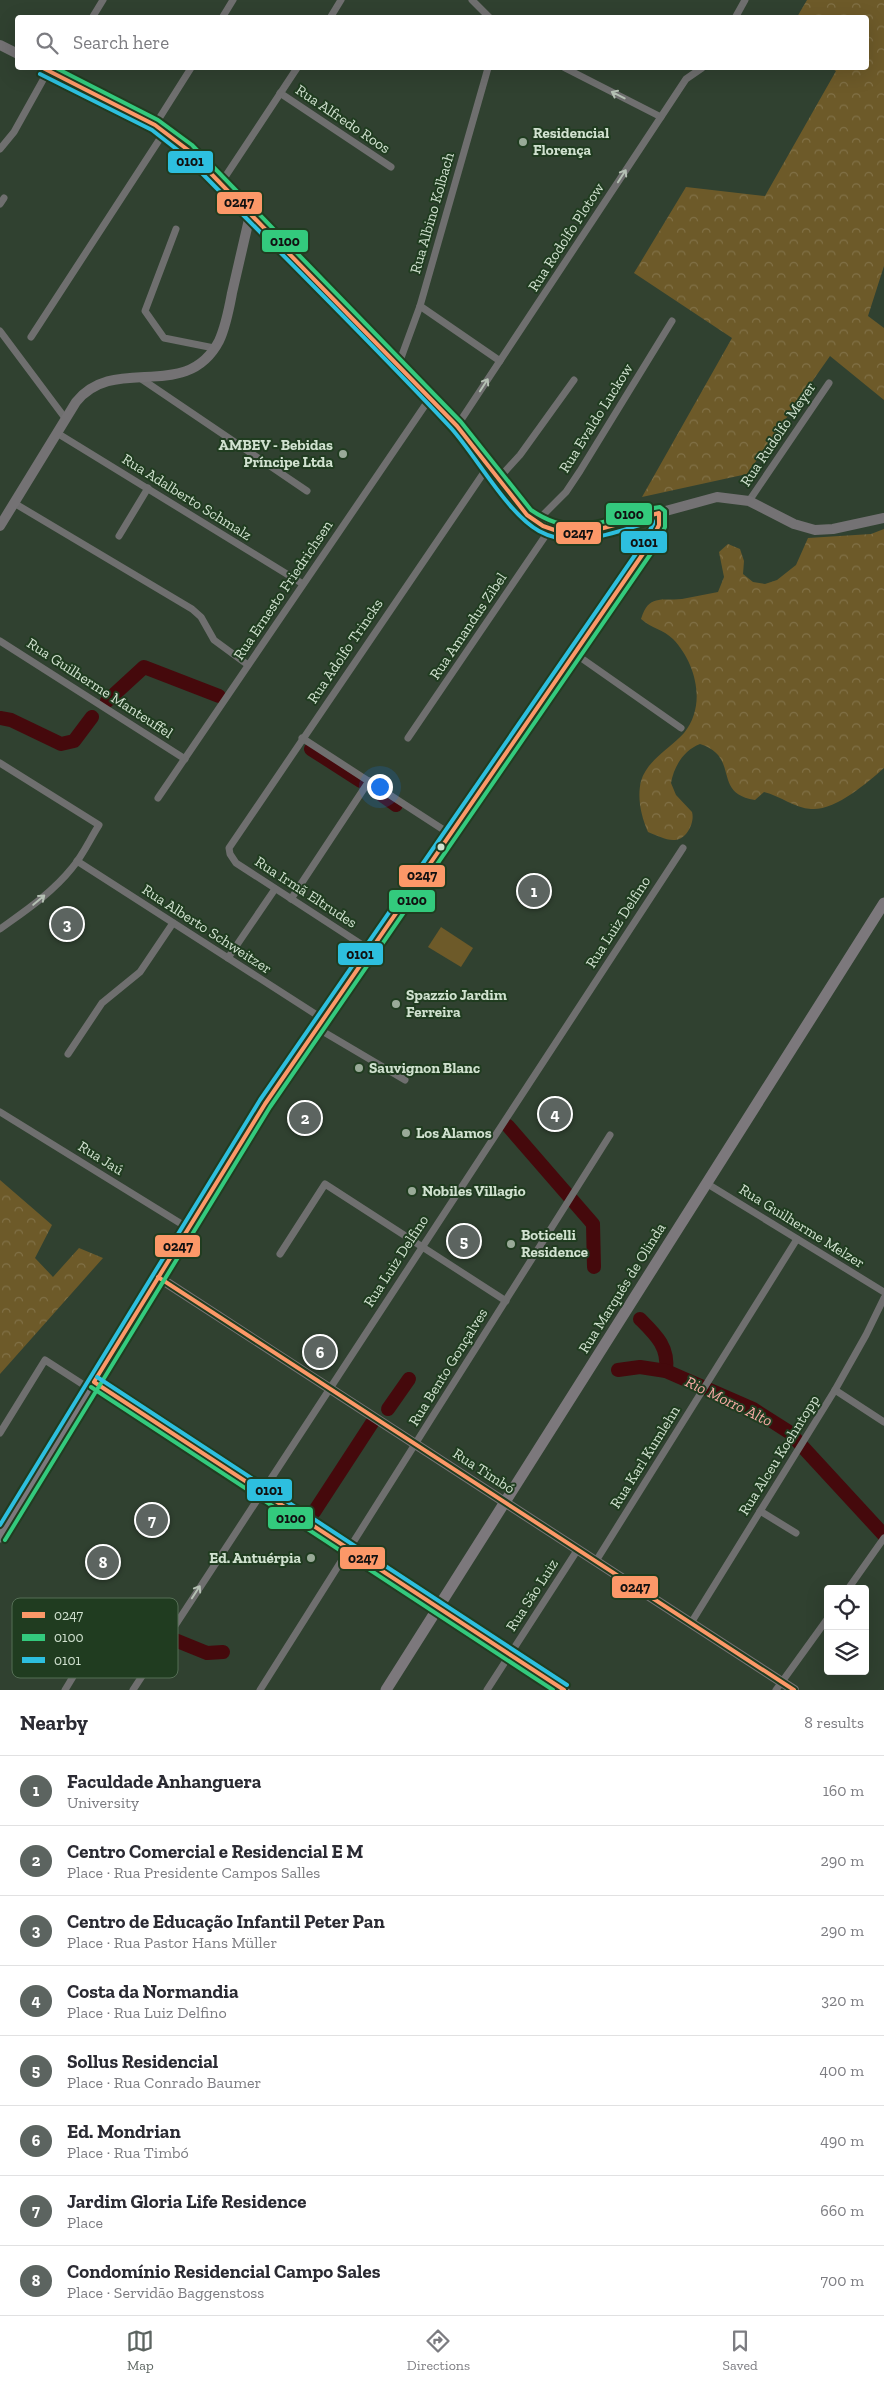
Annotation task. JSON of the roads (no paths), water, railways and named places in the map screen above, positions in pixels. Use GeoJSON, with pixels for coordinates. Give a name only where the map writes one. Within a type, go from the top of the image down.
{"type":"FeatureCollection","features":[{"type":"Feature","properties":{"kind":"main road"},"geometry":{"type":"LineString","coordinates":[[0,45],[15,52]]}},
{"type":"Feature","properties":{"kind":"main road"},"geometry":{"type":"LineString","coordinates":[[52,70],[155,125],[188,150],[457,426],[520,506],[536,522],[563,533],[585,533],[717,497],[749,501],[794,524],[815,530],[833,529],[884,518]]}},
{"type":"Feature","properties":{"kind":"main road"},"geometry":{"type":"LineString","coordinates":[[0,526],[81,395],[94,385],[114,379],[164,377],[187,372],[204,360],[214,348],[225,325],[250,215]]}},
{"type":"Feature","properties":{"kind":"main road"},"geometry":{"type":"LineString","coordinates":[[0,1537],[254,1119],[656,534],[658,513]]}},
{"type":"Feature","properties":{"kind":"main road","name":"Rua Marquês de Olinda"},"geometry":{"type":"LineString","coordinates":[[386,1690],[884,903]]}},
{"type":"Feature","properties":{"kind":"main road","name":"Rua Timbó"},"geometry":{"type":"LineString","coordinates":[[158,1277],[691,1623],[779,1686],[794,1690]]}},
{"type":"Feature","properties":{"kind":"main road"},"geometry":{"type":"LineString","coordinates":[[92,1385],[261,1492],[564,1690]]}},
{"type":"Feature","properties":{"kind":"street"},"geometry":{"type":"LineString","coordinates":[[94,15],[103,0]]}},
{"type":"Feature","properties":{"kind":"street"},"geometry":{"type":"LineString","coordinates":[[224,15],[233,0]]}},
{"type":"Feature","properties":{"kind":"street"},"geometry":{"type":"LineString","coordinates":[[332,15],[341,0]]}},
{"type":"Feature","properties":{"kind":"street"},"geometry":{"type":"LineString","coordinates":[[472,0],[487,15]]}},
{"type":"Feature","properties":{"kind":"street"},"geometry":{"type":"LineString","coordinates":[[737,15],[745,0]]}},
{"type":"Feature","properties":{"kind":"street"},"geometry":{"type":"LineString","coordinates":[[0,150],[14,132],[52,70]]}},
{"type":"Feature","properties":{"kind":"street"},"geometry":{"type":"LineString","coordinates":[[155,125],[190,70]]}},
{"type":"Feature","properties":{"kind":"street"},"geometry":{"type":"LineString","coordinates":[[220,183],[296,70]]}},
{"type":"Feature","properties":{"kind":"street","name":"Rua Albino Kolbach"},"geometry":{"type":"LineString","coordinates":[[398,366],[420,306],[487,70]]}},
{"type":"Feature","properties":{"kind":"street"},"geometry":{"type":"LineString","coordinates":[[569,70],[661,117]]}},
{"type":"Feature","properties":{"kind":"street","name":"Rua Rodolfo Plotow"},"geometry":{"type":"LineString","coordinates":[[457,426],[686,79],[699,70]]}},
{"type":"Feature","properties":{"kind":"street","name":"Rua Alfredo Roos"},"geometry":{"type":"LineString","coordinates":[[280,93],[390,167]]}},
{"type":"Feature","properties":{"kind":"street"},"geometry":{"type":"LineString","coordinates":[[32,337],[165,131]]}},
{"type":"Feature","properties":{"kind":"street"},"geometry":{"type":"LineString","coordinates":[[176,229],[145,311],[164,338],[214,348]]}},
{"type":"Feature","properties":{"kind":"street"},"geometry":{"type":"LineString","coordinates":[[420,306],[500,361]]}},
{"type":"Feature","properties":{"kind":"street","name":"Rua Evaldo Luckow"},"geometry":{"type":"LineString","coordinates":[[536,522],[577,477],[672,322]]}},
{"type":"Feature","properties":{"kind":"street"},"geometry":{"type":"LineString","coordinates":[[0,331],[66,418]]}},
{"type":"Feature","properties":{"kind":"street"},"geometry":{"type":"LineString","coordinates":[[140,378],[307,491]]}},
{"type":"Feature","properties":{"kind":"street"},"geometry":{"type":"LineString","coordinates":[[499,478],[520,454],[574,380]]}},
{"type":"Feature","properties":{"kind":"street","name":"Rua Rudolfo Meyer"},"geometry":{"type":"LineString","coordinates":[[749,501],[829,383]]}},
{"type":"Feature","properties":{"kind":"street","name":"Rua Ernesto Friedrichsen"},"geometry":{"type":"LineString","coordinates":[[158,798],[430,398]]}},
{"type":"Feature","properties":{"kind":"street","name":"Rua Adalberto Schmalz"},"geometry":{"type":"LineString","coordinates":[[57,433],[303,584]]}},
{"type":"Feature","properties":{"kind":"street","name":"Rua Adolfo Trincks"},"geometry":{"type":"LineString","coordinates":[[230,854],[231,842],[489,465]]}},
{"type":"Feature","properties":{"kind":"street"},"geometry":{"type":"LineString","coordinates":[[119,536],[148,488]]}},
{"type":"Feature","properties":{"kind":"street"},"geometry":{"type":"LineString","coordinates":[[14,503],[192,609],[201,617],[214,640],[221,648],[248,665]]}},
{"type":"Feature","properties":{"kind":"street","name":"Rua Amandus Zibel"},"geometry":{"type":"LineString","coordinates":[[408,738],[550,529]]}},
{"type":"Feature","properties":{"kind":"street","name":"Rua Guilherme Manteuffel"},"geometry":{"type":"LineString","coordinates":[[0,641],[185,759]]}},
{"type":"Feature","properties":{"kind":"street"},"geometry":{"type":"LineString","coordinates":[[574,654],[680,728]]}},
{"type":"Feature","properties":{"kind":"street"},"geometry":{"type":"LineString","coordinates":[[302,738],[450,834]]}},
{"type":"Feature","properties":{"kind":"street"},"geometry":{"type":"LineString","coordinates":[[0,763],[99,825],[77,861],[50,891],[0,929]]}},
{"type":"Feature","properties":{"kind":"street"},"geometry":{"type":"LineString","coordinates":[[291,899],[369,782]]}},
{"type":"Feature","properties":{"kind":"street","name":"Rua Luiz Delfino"},"geometry":{"type":"LineString","coordinates":[[178,1621],[683,848]]}},
{"type":"Feature","properties":{"kind":"street","name":"Rua Irmã Eltrudes"},"geometry":{"type":"LineString","coordinates":[[230,854],[236,863],[370,950]]}},
{"type":"Feature","properties":{"kind":"street","name":"Rua Alberto Schweitzer"},"geometry":{"type":"LineString","coordinates":[[77,861],[228,958],[405,1080]]}},
{"type":"Feature","properties":{"kind":"street"},"geometry":{"type":"LineString","coordinates":[[228,958],[275,888]]}},
{"type":"Feature","properties":{"kind":"street"},"geometry":{"type":"LineString","coordinates":[[68,1054],[102,1003],[140,972],[173,923]]}},
{"type":"Feature","properties":{"kind":"street","name":"Rua Jaú"},"geometry":{"type":"LineString","coordinates":[[0,1112],[188,1228]]}},
{"type":"Feature","properties":{"kind":"street","name":"Rua Bento Gonçalves"},"geometry":{"type":"LineString","coordinates":[[260,1690],[610,1135]]}},
{"type":"Feature","properties":{"kind":"street","name":"Rua Guilherme Melzer"},"geometry":{"type":"LineString","coordinates":[[706,1183],[884,1292]]}},
{"type":"Feature","properties":{"kind":"street"},"geometry":{"type":"LineString","coordinates":[[280,1254],[325,1184],[506,1301]]}},
{"type":"Feature","properties":{"kind":"street","name":"Rua Karl Kumlehn"},"geometry":{"type":"LineString","coordinates":[[596,1561],[797,1239]]}},
{"type":"Feature","properties":{"kind":"street","name":"Rua Alceu Koehntopp"},"geometry":{"type":"LineString","coordinates":[[691,1623],[835,1390],[866,1335],[884,1298]]}},
{"type":"Feature","properties":{"kind":"street"},"geometry":{"type":"LineString","coordinates":[[0,1433],[44,1360],[92,1385]]}},
{"type":"Feature","properties":{"kind":"street"},"geometry":{"type":"LineString","coordinates":[[835,1390],[884,1422]]}},
{"type":"Feature","properties":{"kind":"street"},"geometry":{"type":"LineString","coordinates":[[760,1511],[796,1533]]}},
{"type":"Feature","properties":{"kind":"street"},"geometry":{"type":"LineString","coordinates":[[851,1585],[883,1540]]}},
{"type":"Feature","properties":{"kind":"street","name":"Rua São Luiz"},"geometry":{"type":"LineString","coordinates":[[487,1690],[578,1549]]}},
{"type":"Feature","properties":{"kind":"street"},"geometry":{"type":"LineString","coordinates":[[779,1686],[824,1624]]}},
{"type":"Feature","properties":{"kind":"street"},"geometry":{"type":"LineString","coordinates":[[65,1690],[72,1678]]}},
{"type":"Feature","properties":{"kind":"street","name":"Rua Luiz Delfino"},"geometry":{"type":"LineString","coordinates":[[133,1690],[141,1678]]}},
{"type":"Feature","properties":{"kind":"waterway"},"geometry":{"type":"LineString","coordinates":[[107,701],[144,667],[219,696]]}},
{"type":"Feature","properties":{"kind":"waterway"},"geometry":{"type":"LineString","coordinates":[[0,718],[11,720],[61,744],[74,741],[92,717]]}},
{"type":"Feature","properties":{"kind":"waterway"},"geometry":{"type":"LineString","coordinates":[[311,749],[361,781]]}},
{"type":"Feature","properties":{"kind":"waterway"},"geometry":{"type":"LineString","coordinates":[[375,790],[396,805]]}},
{"type":"Feature","properties":{"kind":"waterway"},"geometry":{"type":"LineString","coordinates":[[508,1126],[593,1224],[594,1267]]}},
{"type":"Feature","properties":{"kind":"waterway"},"geometry":{"type":"LineString","coordinates":[[640,1319],[660,1342],[665,1355],[666,1371]]}},
{"type":"Feature","properties":{"kind":"waterway","name":"Rio Morro Alto"},"geometry":{"type":"LineString","coordinates":[[618,1370],[640,1367],[666,1371],[753,1409],[789,1432],[884,1535]]}},
{"type":"Feature","properties":{"kind":"waterway","name":"Rio Morro Alto"},"geometry":{"type":"LineString","coordinates":[[388,1409],[409,1379]]}},
{"type":"Feature","properties":{"kind":"waterway","name":"Rio Morro Alto"},"geometry":{"type":"LineString","coordinates":[[314,1512],[372,1423]]}},
{"type":"Feature","properties":{"kind":"waterway","name":"Rio Morro Alto"},"geometry":{"type":"LineString","coordinates":[[178,1641],[207,1653],[223,1652]]}},
{"type":"Feature","properties":{"kind":"place","name":"Residencial Florença"},"geometry":{"type":"Point","coordinates":[523,142]}},
{"type":"Feature","properties":{"kind":"place","name":"AMBEV - Bebidas Príncipe Ltda"},"geometry":{"type":"Point","coordinates":[343,454]}},
{"type":"Feature","properties":{"kind":"place","name":"Faculdade Anhanguera"},"geometry":{"type":"Point","coordinates":[534,891]}},
{"type":"Feature","properties":{"kind":"place","name":"Centro de Educação Infantil Peter Pan"},"geometry":{"type":"Point","coordinates":[67,924]}},
{"type":"Feature","properties":{"kind":"place","name":"Spazzio Jardim Ferreira"},"geometry":{"type":"Point","coordinates":[396,1004]}},
{"type":"Feature","properties":{"kind":"place","name":"Sauvignon Blanc"},"geometry":{"type":"Point","coordinates":[359,1068]}},
{"type":"Feature","properties":{"kind":"place","name":"Costa da Normandia"},"geometry":{"type":"Point","coordinates":[555,1114]}},
{"type":"Feature","properties":{"kind":"place","name":"Centro Comercial e Residencial E M"},"geometry":{"type":"Point","coordinates":[305,1118]}},
{"type":"Feature","properties":{"kind":"place","name":"Los Alamos"},"geometry":{"type":"Point","coordinates":[406,1133]}},
{"type":"Feature","properties":{"kind":"place","name":"Nobiles Villagio"},"geometry":{"type":"Point","coordinates":[412,1191]}},
{"type":"Feature","properties":{"kind":"place","name":"Sollus Residencial"},"geometry":{"type":"Point","coordinates":[464,1241]}},
{"type":"Feature","properties":{"kind":"place","name":"Boticelli Residence"},"geometry":{"type":"Point","coordinates":[511,1244]}},
{"type":"Feature","properties":{"kind":"place","name":"Ed. Mondrian"},"geometry":{"type":"Point","coordinates":[320,1352]}},
{"type":"Feature","properties":{"kind":"place","name":"Jardim Gloria Life Residence"},"geometry":{"type":"Point","coordinates":[152,1520]}},
{"type":"Feature","properties":{"kind":"place","name":"Ed. Antuérpia"},"geometry":{"type":"Point","coordinates":[311,1558]}},
{"type":"Feature","properties":{"kind":"place","name":"Condomínio Residencial Campo Sales"},"geometry":{"type":"Point","coordinates":[103,1562]}}]}
